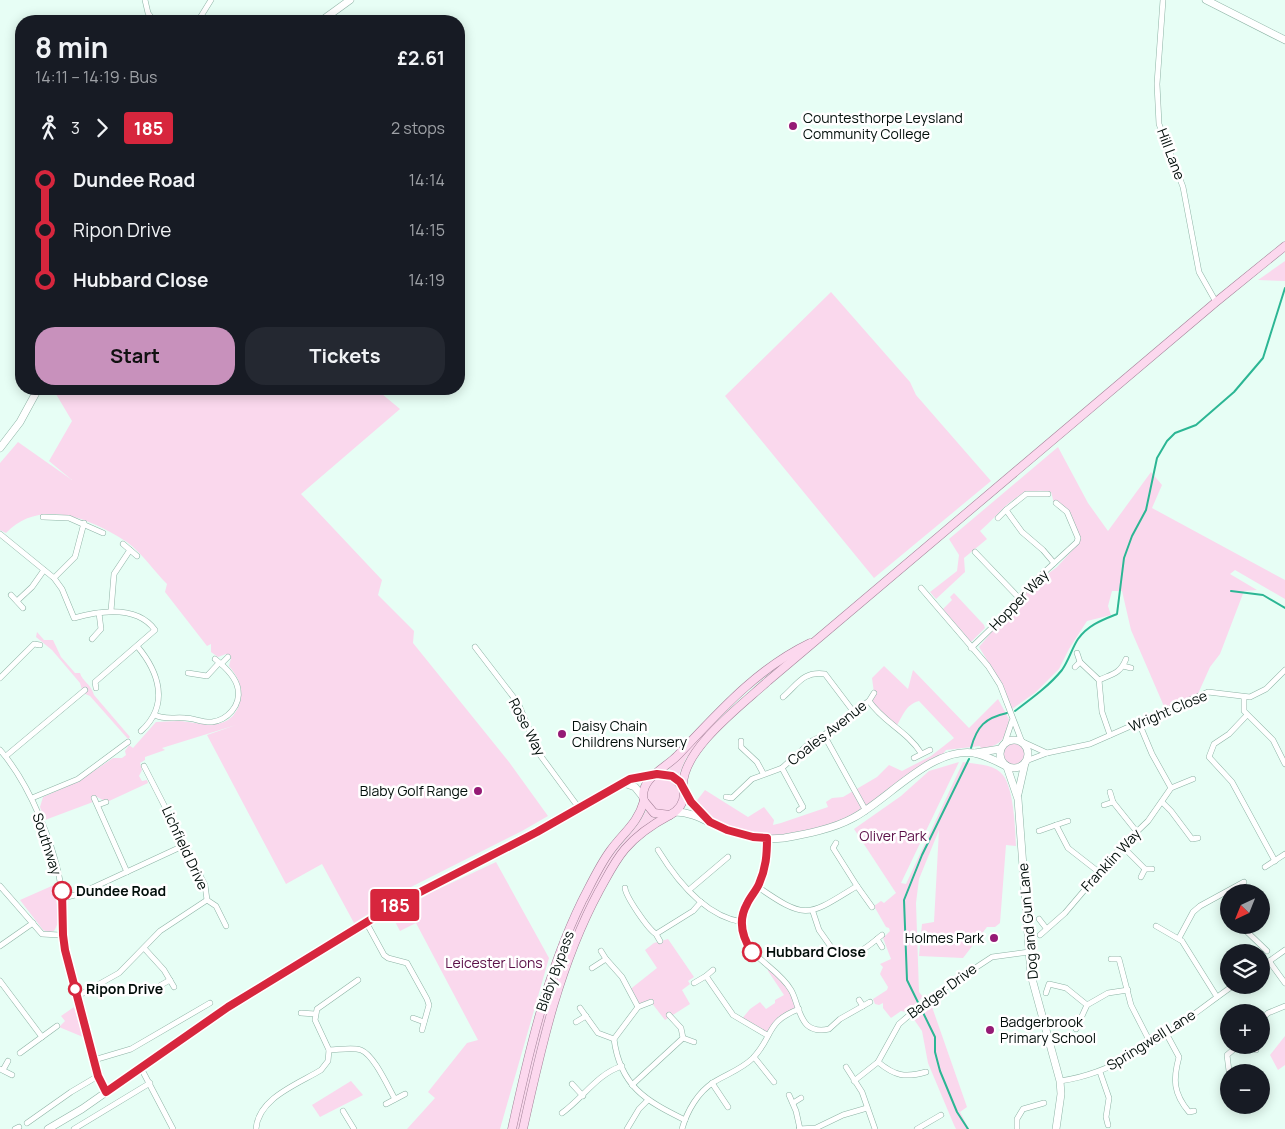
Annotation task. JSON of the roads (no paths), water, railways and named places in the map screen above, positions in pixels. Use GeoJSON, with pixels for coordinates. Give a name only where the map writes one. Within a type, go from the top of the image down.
{"type":"FeatureCollection","features":[{"type":"Feature","properties":{"kind":"main road"},"geometry":{"type":"LineString","coordinates":[[816,640],[798,649],[747,684],[678,756],[655,774],[645,787],[643,799],[654,813],[672,814],[683,801],[687,766],[698,749],[748,699],[1216,302],[1285,246]]}},
{"type":"Feature","properties":{"kind":"main road"},"geometry":{"type":"LineString","coordinates":[[655,774],[672,776],[684,790]]}},
{"type":"Feature","properties":{"kind":"main road","name":"Blaby Bypass"},"geometry":{"type":"LineString","coordinates":[[512,1129],[537,1023],[562,947],[583,899],[604,861],[638,817],[643,799]]}},
{"type":"Feature","properties":{"kind":"main road","name":"Blaby Bypass"},"geometry":{"type":"LineString","coordinates":[[523,1129],[551,1012],[584,922],[612,868],[625,850],[645,830],[672,814]]}},
{"type":"Feature","properties":{"kind":"street"},"geometry":{"type":"LineString","coordinates":[[145,0],[150,15]]}},
{"type":"Feature","properties":{"kind":"street"},"geometry":{"type":"LineString","coordinates":[[202,15],[211,0]]}},
{"type":"Feature","properties":{"kind":"street"},"geometry":{"type":"LineString","coordinates":[[329,15],[350,0]]}},
{"type":"Feature","properties":{"kind":"street","name":"Hill Lane"},"geometry":{"type":"LineString","coordinates":[[1163,0],[1157,84],[1159,124],[1183,186],[1199,272],[1216,302]]}},
{"type":"Feature","properties":{"kind":"street"},"geometry":{"type":"LineString","coordinates":[[1206,0],[1285,40]]}},
{"type":"Feature","properties":{"kind":"street"},"geometry":{"type":"LineString","coordinates":[[0,448],[22,420],[35,395]]}},
{"type":"Feature","properties":{"kind":"street"},"geometry":{"type":"LineString","coordinates":[[998,518],[1026,494],[1048,494]]}},
{"type":"Feature","properties":{"kind":"street","name":"Hopper Way"},"geometry":{"type":"LineString","coordinates":[[971,648],[1019,598],[1026,588],[1076,542],[1078,538],[1067,512],[1056,503]]}},
{"type":"Feature","properties":{"kind":"street"},"geometry":{"type":"LineString","coordinates":[[1006,510],[1022,532],[1043,550],[1054,563]]}},
{"type":"Feature","properties":{"kind":"street"},"geometry":{"type":"LineString","coordinates":[[43,517],[69,518],[104,533]]}},
{"type":"Feature","properties":{"kind":"street"},"geometry":{"type":"LineString","coordinates":[[54,578],[75,557],[84,523]]}},
{"type":"Feature","properties":{"kind":"street"},"geometry":{"type":"LineString","coordinates":[[0,534],[54,578],[62,588],[74,618],[111,612],[138,616],[155,630],[95,682],[96,688]]}},
{"type":"Feature","properties":{"kind":"street"},"geometry":{"type":"LineString","coordinates":[[123,544],[137,556]]}},
{"type":"Feature","properties":{"kind":"street"},"geometry":{"type":"LineString","coordinates":[[111,612],[114,574],[130,550]]}},
{"type":"Feature","properties":{"kind":"street"},"geometry":{"type":"LineString","coordinates":[[975,552],[1019,598]]}},
{"type":"Feature","properties":{"kind":"street"},"geometry":{"type":"LineString","coordinates":[[17,601],[32,587],[44,570]]}},
{"type":"Feature","properties":{"kind":"street"},"geometry":{"type":"LineString","coordinates":[[921,588],[988,666],[1000,685],[1028,753],[1026,762],[1017,768],[975,753]]}},
{"type":"Feature","properties":{"kind":"street"},"geometry":{"type":"LineString","coordinates":[[11,595],[24,608]]}},
{"type":"Feature","properties":{"kind":"street"},"geometry":{"type":"LineString","coordinates":[[92,639],[101,629],[99,613]]}},
{"type":"Feature","properties":{"kind":"street"},"geometry":{"type":"LineString","coordinates":[[0,678],[36,642]]}},
{"type":"Feature","properties":{"kind":"street"},"geometry":{"type":"LineString","coordinates":[[137,646],[153,670],[159,684],[155,715],[141,732]]}},
{"type":"Feature","properties":{"kind":"street","name":"Rose Way"},"geometry":{"type":"LineString","coordinates":[[475,647],[518,703],[540,756],[579,808]]}},
{"type":"Feature","properties":{"kind":"street"},"geometry":{"type":"LineString","coordinates":[[1077,654],[1080,662],[1099,680],[1102,712],[1110,735]]}},
{"type":"Feature","properties":{"kind":"street"},"geometry":{"type":"LineString","coordinates":[[188,673],[206,676],[219,662],[228,657]]}},
{"type":"Feature","properties":{"kind":"street"},"geometry":{"type":"LineString","coordinates":[[1099,680],[1114,675],[1123,666],[1126,659]]}},
{"type":"Feature","properties":{"kind":"street"},"geometry":{"type":"LineString","coordinates":[[155,715],[206,722],[218,720],[229,714],[236,704],[238,689],[232,676],[219,662]]}},
{"type":"Feature","properties":{"kind":"street"},"geometry":{"type":"LineString","coordinates":[[1074,667],[1080,662]]}},
{"type":"Feature","properties":{"kind":"street"},"geometry":{"type":"LineString","coordinates":[[1123,666],[1131,668]]}},
{"type":"Feature","properties":{"kind":"street"},"geometry":{"type":"LineString","coordinates":[[783,697],[803,678],[814,672],[825,674],[854,710]]}},
{"type":"Feature","properties":{"kind":"street"},"geometry":{"type":"LineString","coordinates":[[1284,673],[1259,694],[1244,697],[1244,711],[1272,740],[1285,764]]}},
{"type":"Feature","properties":{"kind":"street"},"geometry":{"type":"LineString","coordinates":[[6,756],[85,690]]}},
{"type":"Feature","properties":{"kind":"street"},"geometry":{"type":"LineString","coordinates":[[790,691],[794,696]]}},
{"type":"Feature","properties":{"kind":"street","name":"Wright Close"},"geometry":{"type":"LineString","coordinates":[[1026,762],[1047,753],[1090,744],[1208,692],[1220,692],[1244,697]]}},
{"type":"Feature","properties":{"kind":"street","name":"Coales Avenue"},"geometry":{"type":"LineString","coordinates":[[731,799],[752,779],[763,773],[782,768],[812,741],[824,735],[854,710],[869,701],[874,693]]}},
{"type":"Feature","properties":{"kind":"street"},"geometry":{"type":"LineString","coordinates":[[869,701],[890,723],[907,734],[921,753]]}},
{"type":"Feature","properties":{"kind":"street"},"geometry":{"type":"LineString","coordinates":[[1248,716],[1229,734],[1214,744],[1210,757],[1232,782],[1274,861]]}},
{"type":"Feature","properties":{"kind":"street"},"geometry":{"type":"LineString","coordinates":[[1007,766],[1001,760],[1000,749],[1005,742],[1013,718]]}},
{"type":"Feature","properties":{"kind":"street"},"geometry":{"type":"LineString","coordinates":[[1139,723],[1152,754],[1171,788],[1193,780]]}},
{"type":"Feature","properties":{"kind":"street"},"geometry":{"type":"LineString","coordinates":[[824,735],[866,811]]}},
{"type":"Feature","properties":{"kind":"street"},"geometry":{"type":"LineString","coordinates":[[1005,742],[1012,739],[1047,753]]}},
{"type":"Feature","properties":{"kind":"street"},"geometry":{"type":"LineString","coordinates":[[32,798],[78,779],[128,742]]}},
{"type":"Feature","properties":{"kind":"street"},"geometry":{"type":"LineString","coordinates":[[741,742],[741,747],[757,762],[763,773]]}},
{"type":"Feature","properties":{"kind":"street"},"geometry":{"type":"LineString","coordinates":[[672,814],[693,814],[727,830],[753,837],[782,838],[839,824],[866,811],[933,762],[958,754],[1000,749]]}},
{"type":"Feature","properties":{"kind":"street","name":"Southway"},"geometry":{"type":"LineString","coordinates":[[0,750],[18,771],[32,798],[56,866],[63,898],[63,935],[76,997],[98,1076],[106,1092]]}},
{"type":"Feature","properties":{"kind":"street"},"geometry":{"type":"LineString","coordinates":[[119,750],[123,755]]}},
{"type":"Feature","properties":{"kind":"street"},"geometry":{"type":"LineString","coordinates":[[914,758],[930,750]]}},
{"type":"Feature","properties":{"kind":"street","name":"Dog and Gun Lane"},"geometry":{"type":"LineString","coordinates":[[1026,762],[1020,778],[1018,799],[1029,952],[1031,975],[1060,1081],[1061,1094],[1056,1129]]}},
{"type":"Feature","properties":{"kind":"street","name":"Lichfield Drive"},"geometry":{"type":"LineString","coordinates":[[144,766],[205,885],[207,900],[216,906],[226,926]]}},
{"type":"Feature","properties":{"kind":"street","name":"Dog and Gun Lane"},"geometry":{"type":"LineString","coordinates":[[1007,766],[1012,775],[1018,799]]}},
{"type":"Feature","properties":{"kind":"street"},"geometry":{"type":"LineString","coordinates":[[782,768],[803,808]]}},
{"type":"Feature","properties":{"kind":"street"},"geometry":{"type":"LineString","coordinates":[[142,778],[148,774]]}},
{"type":"Feature","properties":{"kind":"street"},"geometry":{"type":"LineString","coordinates":[[48,1129],[106,1092],[228,1007],[366,922],[421,890],[488,858],[624,783],[634,778],[655,774]]}},
{"type":"Feature","properties":{"kind":"street"},"geometry":{"type":"LineString","coordinates":[[624,783],[635,787],[643,799]]}},
{"type":"Feature","properties":{"kind":"street","name":"Franklin Way"},"geometry":{"type":"LineString","coordinates":[[1040,935],[1065,912],[1122,846],[1148,821],[1171,788]]}},
{"type":"Feature","properties":{"kind":"street"},"geometry":{"type":"LineString","coordinates":[[684,790],[706,819]]}},
{"type":"Feature","properties":{"kind":"street"},"geometry":{"type":"LineString","coordinates":[[1110,792],[1113,802],[1137,832]]}},
{"type":"Feature","properties":{"kind":"street"},"geometry":{"type":"LineString","coordinates":[[94,798],[127,872]]}},
{"type":"Feature","properties":{"kind":"street"},"geometry":{"type":"LineString","coordinates":[[98,806],[106,802]]}},
{"type":"Feature","properties":{"kind":"street"},"geometry":{"type":"LineString","coordinates":[[1104,805],[1113,802]]}},
{"type":"Feature","properties":{"kind":"street"},"geometry":{"type":"LineString","coordinates":[[1162,802],[1192,839],[1198,838]]}},
{"type":"Feature","properties":{"kind":"street"},"geometry":{"type":"LineString","coordinates":[[1039,831],[1068,821]]}},
{"type":"Feature","properties":{"kind":"street"},"geometry":{"type":"LineString","coordinates":[[1056,825],[1068,848],[1100,873]]}},
{"type":"Feature","properties":{"kind":"street"},"geometry":{"type":"LineString","coordinates":[[767,838],[767,858],[758,887],[747,903],[742,922],[746,942],[753,954],[784,980],[806,1024],[814,1029],[829,1029],[840,1019],[870,1002]]}},
{"type":"Feature","properties":{"kind":"street"},"geometry":{"type":"LineString","coordinates":[[63,898],[74,896],[185,845]]}},
{"type":"Feature","properties":{"kind":"street"},"geometry":{"type":"LineString","coordinates":[[832,846],[856,886],[872,907]]}},
{"type":"Feature","properties":{"kind":"street"},"geometry":{"type":"LineString","coordinates":[[1122,846],[1145,870]]}},
{"type":"Feature","properties":{"kind":"street"},"geometry":{"type":"LineString","coordinates":[[658,850],[674,877],[701,902],[721,917],[742,922]]}},
{"type":"Feature","properties":{"kind":"street"},"geometry":{"type":"LineString","coordinates":[[1265,867],[1285,854]]}},
{"type":"Feature","properties":{"kind":"street"},"geometry":{"type":"LineString","coordinates":[[689,890],[728,857]]}},
{"type":"Feature","properties":{"kind":"street"},"geometry":{"type":"LineString","coordinates":[[1145,870],[1152,869]]}},
{"type":"Feature","properties":{"kind":"street"},"geometry":{"type":"LineString","coordinates":[[1141,877],[1145,870]]}},
{"type":"Feature","properties":{"kind":"street"},"geometry":{"type":"LineString","coordinates":[[0,886],[45,935],[58,935]]}},
{"type":"Feature","properties":{"kind":"street"},"geometry":{"type":"LineString","coordinates":[[758,887],[793,909],[813,912],[856,886]]}},
{"type":"Feature","properties":{"kind":"street"},"geometry":{"type":"LineString","coordinates":[[625,888],[626,897],[639,911],[648,929],[656,934],[660,941]]}},
{"type":"Feature","properties":{"kind":"street"},"geometry":{"type":"LineString","coordinates":[[620,901],[626,897]]}},
{"type":"Feature","properties":{"kind":"street"},"geometry":{"type":"LineString","coordinates":[[1178,938],[1193,912],[1220,897]]}},
{"type":"Feature","properties":{"kind":"street"},"geometry":{"type":"LineString","coordinates":[[76,997],[119,972],[160,931],[207,900]]}},
{"type":"Feature","properties":{"kind":"street"},"geometry":{"type":"LineString","coordinates":[[656,934],[693,911],[701,902]]}},
{"type":"Feature","properties":{"kind":"street"},"geometry":{"type":"LineString","coordinates":[[813,912],[819,930],[836,954],[849,956],[855,954],[882,935]]}},
{"type":"Feature","properties":{"kind":"street"},"geometry":{"type":"LineString","coordinates":[[1039,919],[1046,928]]}},
{"type":"Feature","properties":{"kind":"street"},"geometry":{"type":"LineString","coordinates":[[217,923],[222,920]]}},
{"type":"Feature","properties":{"kind":"street"},"geometry":{"type":"LineString","coordinates":[[366,922],[384,955],[388,958],[404,961],[409,966],[429,1005],[422,1030]]}},
{"type":"Feature","properties":{"kind":"street"},"geometry":{"type":"LineString","coordinates":[[0,946],[32,923]]}},
{"type":"Feature","properties":{"kind":"street"},"geometry":{"type":"LineString","coordinates":[[1156,926],[1178,938],[1189,950],[1217,997]]}},
{"type":"Feature","properties":{"kind":"street"},"geometry":{"type":"LineString","coordinates":[[1249,934],[1260,944]]}},
{"type":"Feature","properties":{"kind":"street"},"geometry":{"type":"LineString","coordinates":[[877,939],[882,947]]}},
{"type":"Feature","properties":{"kind":"street"},"geometry":{"type":"LineString","coordinates":[[144,948],[158,962],[174,987]]}},
{"type":"Feature","properties":{"kind":"street"},"geometry":{"type":"LineString","coordinates":[[1270,960],[1285,950]]}},
{"type":"Feature","properties":{"kind":"street"},"geometry":{"type":"LineString","coordinates":[[601,951],[622,977],[638,1007]]}},
{"type":"Feature","properties":{"kind":"street","name":"Badger Drive"},"geometry":{"type":"LineString","coordinates":[[854,1081],[878,1062],[899,1024],[917,1007],[992,958],[1029,952]]}},
{"type":"Feature","properties":{"kind":"street"},"geometry":{"type":"LineString","coordinates":[[592,968],[606,959]]}},
{"type":"Feature","properties":{"kind":"street"},"geometry":{"type":"LineString","coordinates":[[1111,959],[1119,959],[1137,1019],[1150,1044]]}},
{"type":"Feature","properties":{"kind":"street"},"geometry":{"type":"LineString","coordinates":[[1270,962],[1285,983]]}},
{"type":"Feature","properties":{"kind":"street"},"geometry":{"type":"LineString","coordinates":[[694,983],[713,970]]}},
{"type":"Feature","properties":{"kind":"street"},"geometry":{"type":"LineString","coordinates":[[706,976],[733,1015],[767,1035]]}},
{"type":"Feature","properties":{"kind":"street"},"geometry":{"type":"LineString","coordinates":[[162,985],[170,980]]}},
{"type":"Feature","properties":{"kind":"street"},"geometry":{"type":"LineString","coordinates":[[256,1129],[258,1114],[263,1108],[322,1070],[328,1061],[329,1050],[316,1025],[315,1014],[320,1005],[358,980]]}},
{"type":"Feature","properties":{"kind":"street"},"geometry":{"type":"LineString","coordinates":[[0,981],[42,1037]]}},
{"type":"Feature","properties":{"kind":"street"},"geometry":{"type":"LineString","coordinates":[[1046,992],[1049,984],[1066,988],[1087,1005]]}},
{"type":"Feature","properties":{"kind":"street"},"geometry":{"type":"LineString","coordinates":[[1076,1029],[1087,1005],[1108,993],[1128,990]]}},
{"type":"Feature","properties":{"kind":"street","name":"Springwell Lane"},"geometry":{"type":"LineString","coordinates":[[1060,1081],[1100,1072],[1150,1044],[1221,994]]}},
{"type":"Feature","properties":{"kind":"street"},"geometry":{"type":"LineString","coordinates":[[859,1000],[863,1006]]}},
{"type":"Feature","properties":{"kind":"street"},"geometry":{"type":"LineString","coordinates":[[614,1039],[638,1007],[651,1002]]}},
{"type":"Feature","properties":{"kind":"street"},"geometry":{"type":"LineString","coordinates":[[94,1060],[131,1049],[210,1003]]}},
{"type":"Feature","properties":{"kind":"street"},"geometry":{"type":"LineString","coordinates":[[1270,1012],[1285,1006]]}},
{"type":"Feature","properties":{"kind":"street"},"geometry":{"type":"LineString","coordinates":[[580,1008],[598,1033],[614,1039]]}},
{"type":"Feature","properties":{"kind":"street"},"geometry":{"type":"LineString","coordinates":[[682,1129],[696,1100],[712,1083],[746,1064],[754,1057],[767,1035],[781,1017],[799,1008]]}},
{"type":"Feature","properties":{"kind":"street"},"geometry":{"type":"LineString","coordinates":[[301,1013],[315,1014]]}},
{"type":"Feature","properties":{"kind":"street"},"geometry":{"type":"LineString","coordinates":[[669,1015],[681,1028],[683,1038]]}},
{"type":"Feature","properties":{"kind":"street"},"geometry":{"type":"LineString","coordinates":[[576,1022],[586,1016]]}},
{"type":"Feature","properties":{"kind":"street"},"geometry":{"type":"LineString","coordinates":[[413,1018],[424,1022]]}},
{"type":"Feature","properties":{"kind":"street"},"geometry":{"type":"LineString","coordinates":[[20,1053],[57,1026]]}},
{"type":"Feature","properties":{"kind":"street"},"geometry":{"type":"LineString","coordinates":[[1166,1033],[1179,1057],[1174,1082],[1184,1106],[1189,1112],[1194,1111]]}},
{"type":"Feature","properties":{"kind":"street"},"geometry":{"type":"LineString","coordinates":[[683,1038],[694,1042]]}},
{"type":"Feature","properties":{"kind":"street"},"geometry":{"type":"LineString","coordinates":[[632,1085],[683,1038]]}},
{"type":"Feature","properties":{"kind":"street"},"geometry":{"type":"LineString","coordinates":[[614,1039],[622,1066],[632,1085],[647,1101],[685,1120]]}},
{"type":"Feature","properties":{"kind":"street"},"geometry":{"type":"LineString","coordinates":[[329,1050],[355,1049],[365,1052],[372,1060],[395,1099]]}},
{"type":"Feature","properties":{"kind":"street"},"geometry":{"type":"LineString","coordinates":[[754,1057],[774,1082]]}},
{"type":"Feature","properties":{"kind":"street"},"geometry":{"type":"LineString","coordinates":[[8,1061],[2,1070],[12,1075]]}},
{"type":"Feature","properties":{"kind":"street"},"geometry":{"type":"LineString","coordinates":[[878,1062],[897,1075],[905,1077],[926,1072]]}},
{"type":"Feature","properties":{"kind":"street"},"geometry":{"type":"LineString","coordinates":[[562,1113],[604,1074],[622,1066]]}},
{"type":"Feature","properties":{"kind":"street"},"geometry":{"type":"LineString","coordinates":[[846,1067],[862,1092],[876,1129]]}},
{"type":"Feature","properties":{"kind":"street"},"geometry":{"type":"LineString","coordinates":[[141,1068],[174,1129]]}},
{"type":"Feature","properties":{"kind":"street"},"geometry":{"type":"LineString","coordinates":[[1100,1072],[1109,1098],[1106,1117],[1108,1125]]}},
{"type":"Feature","properties":{"kind":"street"},"geometry":{"type":"LineString","coordinates":[[27,1124],[71,1092],[98,1076]]}},
{"type":"Feature","properties":{"kind":"street"},"geometry":{"type":"LineString","coordinates":[[74,1129],[150,1083]]}},
{"type":"Feature","properties":{"kind":"street"},"geometry":{"type":"LineString","coordinates":[[712,1083],[728,1107]]}},
{"type":"Feature","properties":{"kind":"street"},"geometry":{"type":"LineString","coordinates":[[572,1084],[582,1096]]}},
{"type":"Feature","properties":{"kind":"street"},"geometry":{"type":"LineString","coordinates":[[386,1104],[405,1094]]}},
{"type":"Feature","properties":{"kind":"street"},"geometry":{"type":"LineString","coordinates":[[789,1095],[793,1103],[799,1129],[817,1128],[843,1115],[867,1108]]}},
{"type":"Feature","properties":{"kind":"street"},"geometry":{"type":"LineString","coordinates":[[793,1103],[801,1098]]}},
{"type":"Feature","properties":{"kind":"street"},"geometry":{"type":"LineString","coordinates":[[627,1129],[639,1109],[647,1101]]}},
{"type":"Feature","properties":{"kind":"street"},"geometry":{"type":"LineString","coordinates":[[1017,1129],[1017,1119],[1024,1109],[1044,1103]]}},
{"type":"Feature","properties":{"kind":"street"},"geometry":{"type":"LineString","coordinates":[[343,1111],[354,1129]]}},
{"type":"Feature","properties":{"kind":"street"},"geometry":{"type":"LineString","coordinates":[[917,1129],[941,1115]]}},
{"type":"Feature","properties":{"kind":"street"},"geometry":{"type":"LineString","coordinates":[[1099,1116],[1106,1117]]}},
{"type":"Feature","properties":{"kind":"waterway"},"geometry":{"type":"LineString","coordinates":[[1015,711],[1057,676],[1078,639],[1086,630],[1117,614],[1124,558],[1132,536],[1146,510],[1157,458],[1167,441],[1175,433],[1196,425],[1234,392],[1263,358],[1285,288]]}},
{"type":"Feature","properties":{"kind":"waterway"},"geometry":{"type":"LineString","coordinates":[[1231,591],[1263,595],[1285,608]]}},
{"type":"Feature","properties":{"kind":"waterway"},"geometry":{"type":"LineString","coordinates":[[971,748],[976,734],[983,724],[993,717],[1007,713]]}},
{"type":"Feature","properties":{"kind":"waterway"},"geometry":{"type":"LineString","coordinates":[[968,1129],[957,1112],[940,1071],[935,1052],[935,1037],[907,980],[904,900],[922,855],[969,759]]}},
{"type":"Feature","properties":{"kind":"place","name":"Countesthorpe Leysland Community College"},"geometry":{"type":"Point","coordinates":[793,126]}},
{"type":"Feature","properties":{"kind":"place","name":"Daisy Chain Childrens Nursery"},"geometry":{"type":"Point","coordinates":[562,734]}},
{"type":"Feature","properties":{"kind":"place","name":"Blaby Golf Range"},"geometry":{"type":"Point","coordinates":[478,791]}},
{"type":"Feature","properties":{"kind":"place","name":"Dundee Road"},"geometry":{"type":"Point","coordinates":[62,891]}},
{"type":"Feature","properties":{"kind":"place","name":"Holmes Park"},"geometry":{"type":"Point","coordinates":[994,938]}},
{"type":"Feature","properties":{"kind":"place","name":"Hubbard Close"},"geometry":{"type":"Point","coordinates":[752,952]}},
{"type":"Feature","properties":{"kind":"place","name":"Ripon Drive"},"geometry":{"type":"Point","coordinates":[75,989]}},
{"type":"Feature","properties":{"kind":"place","name":"Badgerbrook Primary School"},"geometry":{"type":"Point","coordinates":[990,1030]}},
{"type":"Feature","properties":{"kind":"park label","name":"Oliver Park"},"geometry":{"type":"Point","coordinates":[893,836]}},
{"type":"Feature","properties":{"kind":"park label","name":"Leicester Lions"},"geometry":{"type":"Point","coordinates":[494,963]}}]}
